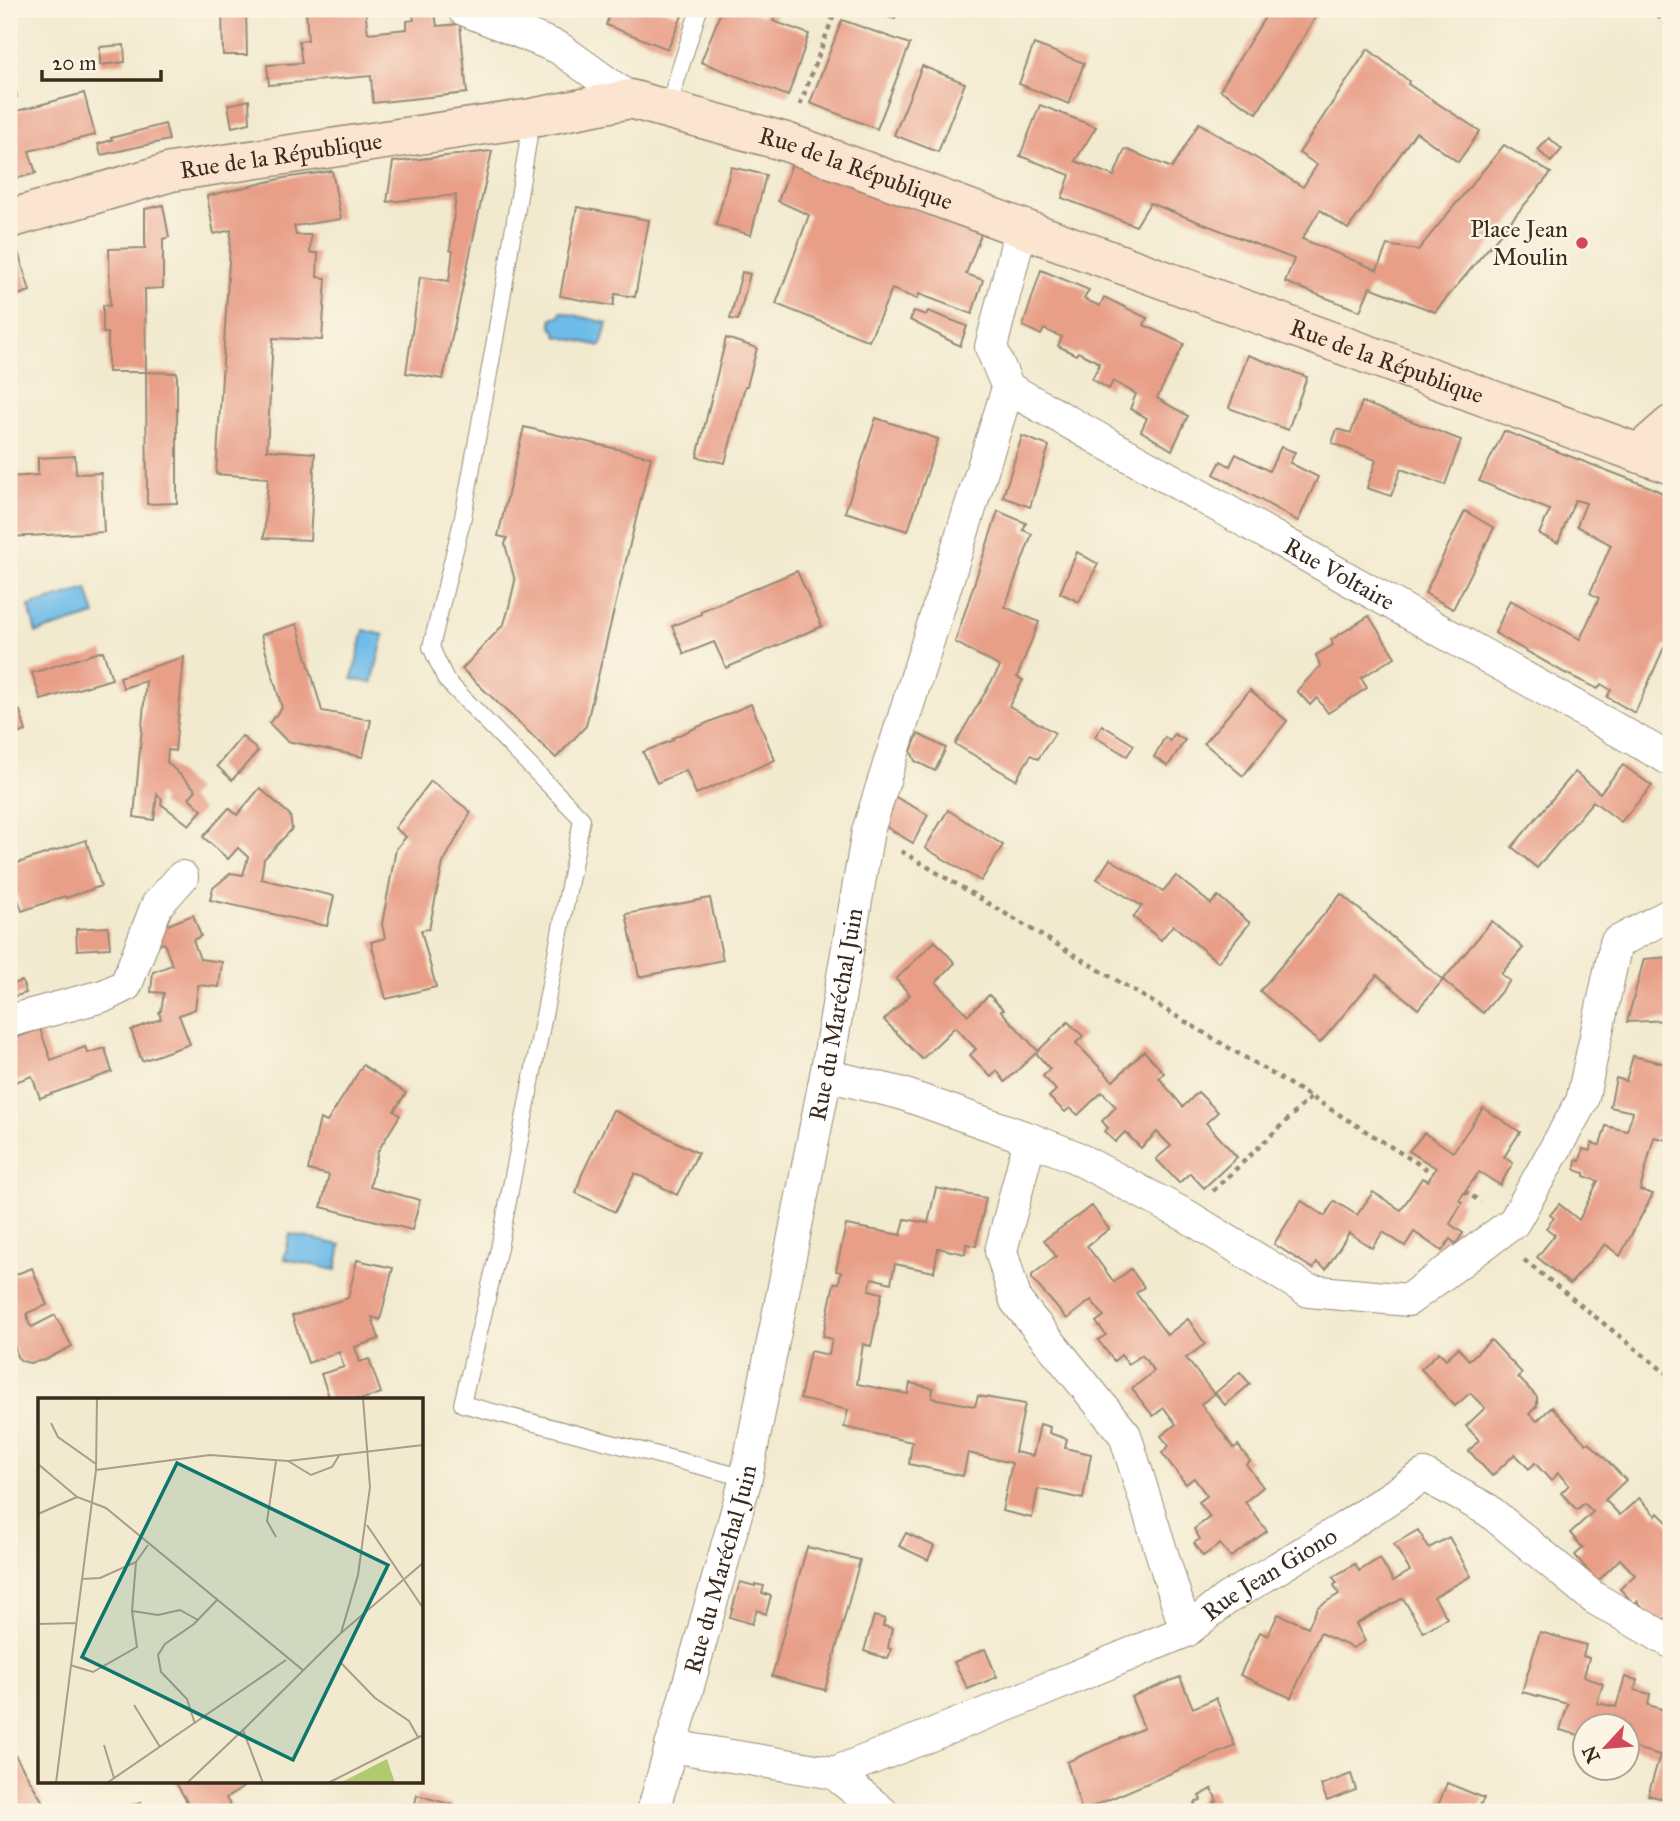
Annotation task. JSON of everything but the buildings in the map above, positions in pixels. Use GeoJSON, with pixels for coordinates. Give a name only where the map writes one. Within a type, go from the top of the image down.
{"type":"FeatureCollection","features":[{"type":"Feature","properties":{"kind":"main road","name":"Rue de la République"},"geometry":{"type":"LineString","coordinates":[[9,219],[171,172],[532,118],[630,99],[786,142],[1655,459]]}},
{"type":"Feature","properties":{"kind":"main road"},"geometry":{"type":"LineString","coordinates":[[1655,459],[1671,425]]}},
{"type":"Feature","properties":{"kind":"street"},"geometry":{"type":"LineString","coordinates":[[463,9],[559,48],[630,99]]}},
{"type":"Feature","properties":{"kind":"street"},"geometry":{"type":"LineString","coordinates":[[1008,388],[991,347],[1021,228]]}},
{"type":"Feature","properties":{"kind":"street","name":"Rue du Maréchal Juin"},"geometry":{"type":"LineString","coordinates":[[653,1812],[746,1478],[825,1075],[868,831],[1008,388]]}},
{"type":"Feature","properties":{"kind":"street","name":"Rue Voltaire"},"geometry":{"type":"LineString","coordinates":[[1008,388],[1671,760]]}},
{"type":"Feature","properties":{"kind":"street"},"geometry":{"type":"LineString","coordinates":[[9,1021],[106,995],[127,985],[157,905],[182,877]]}},
{"type":"Feature","properties":{"kind":"street"},"geometry":{"type":"LineString","coordinates":[[825,1075],[900,1093],[1073,1156],[1187,1216],[1309,1291],[1408,1300],[1514,1222],[1582,1101],[1616,943],[1671,914]]}},
{"type":"Feature","properties":{"kind":"street"},"geometry":{"type":"LineString","coordinates":[[1030,1139],[1001,1251],[1016,1301],[1125,1435],[1186,1631]]}},
{"type":"Feature","properties":{"kind":"street","name":"Rue Jean Giono"},"geometry":{"type":"LineString","coordinates":[[834,1773],[1186,1631],[1226,1600],[1344,1528],[1424,1475],[1488,1510],[1594,1598],[1671,1642]]}},
{"type":"Feature","properties":{"kind":"street"},"geometry":{"type":"LineString","coordinates":[[671,1746],[834,1773],[882,1812]]}},
{"type":"Feature","properties":{"kind":"lane"},"geometry":{"type":"LineString","coordinates":[[667,110],[699,9]]}},
{"type":"Feature","properties":{"kind":"lane"},"geometry":{"type":"LineString","coordinates":[[532,118],[463,517],[431,647],[446,680],[582,819],[499,1248],[462,1404],[746,1478]]}},
{"type":"Feature","properties":{"kind":"path"},"geometry":{"type":"LineString","coordinates":[[786,142],[836,9]]}},
{"type":"Feature","properties":{"kind":"path"},"geometry":{"type":"LineString","coordinates":[[1649,9],[1671,27]]}},
{"type":"Feature","properties":{"kind":"path"},"geometry":{"type":"LineString","coordinates":[[868,831],[1433,1173]]}},
{"type":"Feature","properties":{"kind":"path"},"geometry":{"type":"LineString","coordinates":[[1187,1216],[1311,1097]]}},
{"type":"Feature","properties":{"kind":"path"},"geometry":{"type":"LineString","coordinates":[[1495,1238],[1671,1377]]}},
{"type":"Feature","properties":{"kind":"water"},"geometry":{"type":"Polygon","coordinates":[[[561,312],[607,323],[601,346],[556,336],[551,320],[560,316],[561,312]]]}},
{"type":"Feature","properties":{"kind":"water"},"geometry":{"type":"Polygon","coordinates":[[[87,589],[95,615],[36,633],[29,606],[87,589]]]}},
{"type":"Feature","properties":{"kind":"water"},"geometry":{"type":"Polygon","coordinates":[[[364,630],[384,635],[372,683],[352,679],[364,630]]]}},
{"type":"Feature","properties":{"kind":"water"},"geometry":{"type":"Polygon","coordinates":[[[290,1234],[341,1245],[336,1270],[284,1259],[290,1234]]]}},
{"type":"Feature","properties":{"kind":"place","name":"Place Jean Moulin"},"geometry":{"type":"Point","coordinates":[1582,243]}}]}
